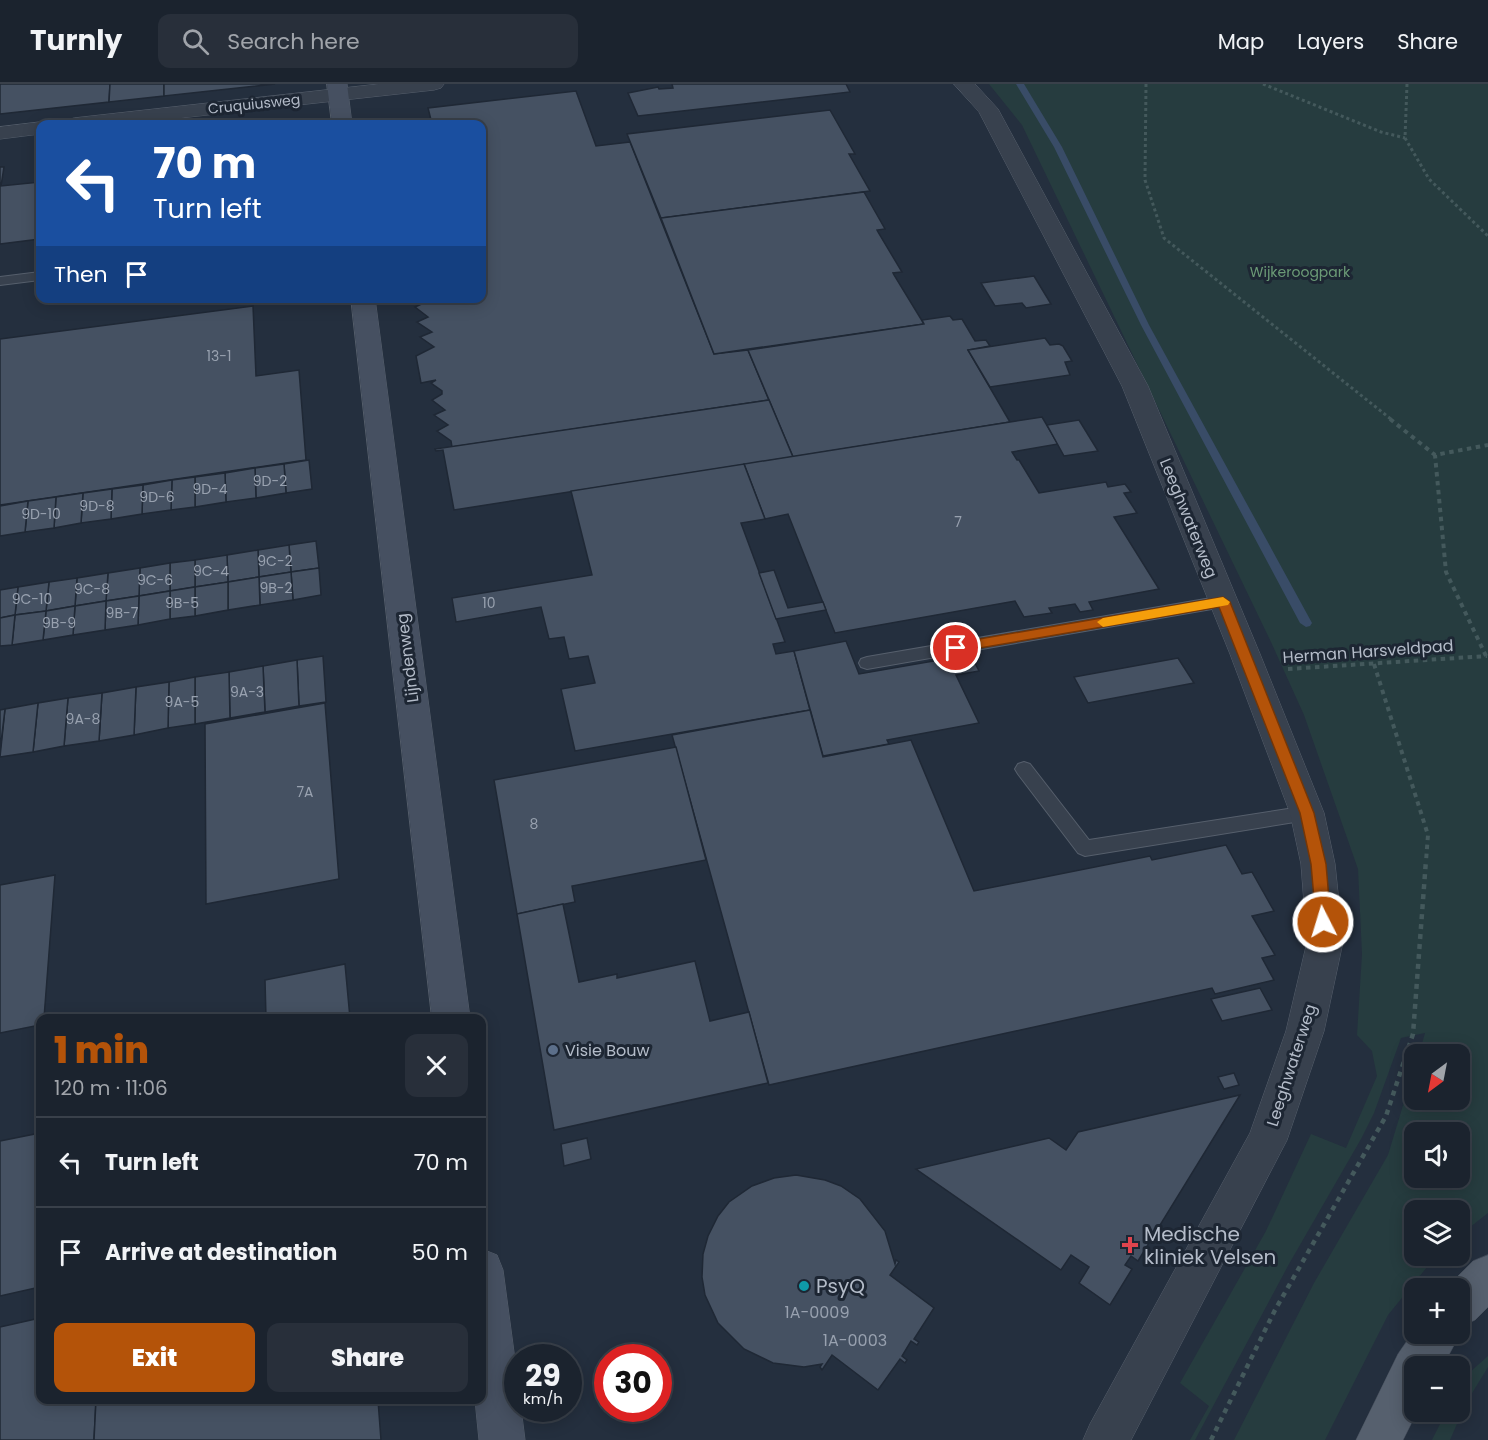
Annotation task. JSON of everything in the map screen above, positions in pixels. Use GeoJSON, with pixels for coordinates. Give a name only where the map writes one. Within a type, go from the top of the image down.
{"type":"FeatureCollection","features":[{"type":"Feature","properties":{"kind":"main road"},"geometry":{"type":"LineString","coordinates":[[1470,1295],[1488,1276]]}},
{"type":"Feature","properties":{"kind":"main road"},"geometry":{"type":"LineString","coordinates":[[1379,1440],[1404,1391]]}},
{"type":"Feature","properties":{"kind":"street","name":"Cruquiusweg"},"geometry":{"type":"LineString","coordinates":[[104,120],[337,89],[435,84]]}},
{"type":"Feature","properties":{"kind":"street","name":"Leeghwaterweg"},"geometry":{"type":"LineString","coordinates":[[964,84],[988,109],[1135,386],[1307,813],[1318,864],[1325,942],[1305,1031],[1267,1140],[1106,1440]]}},
{"type":"Feature","properties":{"kind":"street"},"geometry":{"type":"LineString","coordinates":[[337,89],[341,120]]}},
{"type":"Feature","properties":{"kind":"street"},"geometry":{"type":"LineString","coordinates":[[0,133],[36,128]]}},
{"type":"Feature","properties":{"kind":"street","name":"Lijndenweg"},"geometry":{"type":"LineString","coordinates":[[364,303],[451,1014]]}},
{"type":"Feature","properties":{"kind":"street"},"geometry":{"type":"LineString","coordinates":[[486,1304],[502,1440]]}},
{"type":"Feature","properties":{"kind":"lane"},"geometry":{"type":"LineString","coordinates":[[0,281],[36,276]]}},
{"type":"Feature","properties":{"kind":"lane"},"geometry":{"type":"LineString","coordinates":[[867,663],[1223,602]]}},
{"type":"Feature","properties":{"kind":"lane"},"geometry":{"type":"LineString","coordinates":[[1024,769],[1085,848],[1307,813]]}},
{"type":"Feature","properties":{"kind":"path"},"geometry":{"type":"LineString","coordinates":[[1146,84],[1145,180],[1164,237],[1435,455],[1446,572],[1487,656]]}},
{"type":"Feature","properties":{"kind":"path"},"geometry":{"type":"LineString","coordinates":[[1263,84],[1381,132],[1405,138]]}},
{"type":"Feature","properties":{"kind":"path"},"geometry":{"type":"LineString","coordinates":[[1407,84],[1405,138],[1429,179],[1488,236]]}},
{"type":"Feature","properties":{"kind":"path"},"geometry":{"type":"LineString","coordinates":[[1435,455],[1488,446]]}},
{"type":"Feature","properties":{"kind":"path","name":"Herman Harsveldpad"},"geometry":{"type":"LineString","coordinates":[[1250,670],[1487,656]]}},
{"type":"Feature","properties":{"kind":"path"},"geometry":{"type":"LineString","coordinates":[[1211,1440],[1275,1310],[1386,1116],[1413,1034],[1428,835],[1374,664]]}},
{"type":"Feature","properties":{"kind":"green space","name":"Wijkeroogpark"},"geometry":{"type":"Polygon","coordinates":[[[989,84],[1488,84],[1488,1213],[1470,1227],[1470,1200],[1404,1200],[1404,1266],[1428,1266],[1418,1278],[1404,1278],[1404,1295],[1388,1315],[1325,1440],[1234,1440],[1314,1283],[1388,1155],[1404,1102],[1404,1110],[1470,1110],[1470,1044],[1422,1044],[1425,1033],[1401,1038],[1374,1113],[1361,1139],[1289,1264],[1195,1440],[1190,1440],[1209,1406],[1180,1383],[1266,1231],[1311,1134],[1346,1148],[1377,1076],[1372,1051],[1357,1035],[1362,954],[1358,869],[1304,715],[1022,125],[989,84]]]}},
{"type":"Feature","properties":{"kind":"green space"},"geometry":{"type":"Polygon","coordinates":[[[1488,1356],[1488,1367],[1470,1396],[1470,1373],[1488,1356]]]}},
{"type":"Feature","properties":{"kind":"green space"},"geometry":{"type":"Polygon","coordinates":[[[1441,1422],[1458,1422],[1450,1440],[1432,1440],[1441,1422]]]}},
{"type":"Feature","properties":{"kind":"building"},"geometry":{"type":"Polygon","coordinates":[[[0,84],[110,84],[109,102],[0,114],[0,84]]]}},
{"type":"Feature","properties":{"kind":"building"},"geometry":{"type":"Polygon","coordinates":[[[110,84],[164,84],[164,96],[109,102],[110,84]]]}},
{"type":"Feature","properties":{"kind":"building"},"geometry":{"type":"Polygon","coordinates":[[[164,84],[275,84],[164,96],[164,84]]]}},
{"type":"Feature","properties":{"kind":"building"},"geometry":{"type":"Polygon","coordinates":[[[672,84],[846,84],[850,92],[638,116],[628,93],[658,87],[659,89],[673,88],[672,84]]]}},
{"type":"Feature","properties":{"kind":"building"},"geometry":{"type":"Polygon","coordinates":[[[576,91],[596,146],[630,142],[714,354],[748,350],[769,400],[452,447],[451,441],[437,431],[448,425],[434,415],[445,410],[432,400],[442,394],[442,391],[431,383],[436,380],[421,383],[416,356],[434,347],[420,337],[432,332],[417,322],[428,317],[415,307],[424,303],[486,303],[486,120],[431,120],[428,108],[576,91]]]}},
{"type":"Feature","properties":{"kind":"building"},"geometry":{"type":"Polygon","coordinates":[[[830,110],[855,154],[849,154],[870,191],[661,218],[627,134],[830,110]]]}},
{"type":"Feature","properties":{"kind":"building"},"geometry":{"type":"Polygon","coordinates":[[[0,167],[4,167],[1,186],[36,182],[36,240],[0,244],[0,167]]]}},
{"type":"Feature","properties":{"kind":"building"},"geometry":{"type":"Polygon","coordinates":[[[864,192],[885,229],[877,230],[902,272],[893,273],[924,324],[714,354],[661,218],[864,192]]]}},
{"type":"Feature","properties":{"kind":"building"},"geometry":{"type":"Polygon","coordinates":[[[1034,276],[1051,304],[1026,308],[1022,303],[995,306],[981,283],[1034,276]]]}},
{"type":"Feature","properties":{"kind":"building"},"geometry":{"type":"Polygon","coordinates":[[[253,306],[256,376],[299,370],[306,460],[0,505],[0,339],[253,306]]]}},
{"type":"Feature","properties":{"kind":"building"},"geometry":{"type":"Polygon","coordinates":[[[950,316],[953,320],[962,319],[975,341],[986,340],[990,346],[968,350],[1010,422],[793,457],[748,350],[924,324],[922,320],[950,316]]]}},
{"type":"Feature","properties":{"kind":"building"},"geometry":{"type":"Polygon","coordinates":[[[1045,338],[1050,345],[1063,346],[1072,361],[1065,362],[1070,375],[990,387],[968,350],[1045,338]]]}},
{"type":"Feature","properties":{"kind":"building"},"geometry":{"type":"Polygon","coordinates":[[[769,400],[793,457],[454,510],[443,450],[436,451],[435,449],[769,400]]]}},
{"type":"Feature","properties":{"kind":"building"},"geometry":{"type":"Polygon","coordinates":[[[1042,417],[1058,444],[1012,452],[1039,493],[1106,482],[1108,487],[1125,484],[1131,492],[1124,493],[1137,513],[1114,517],[1159,589],[1089,602],[1093,610],[1080,612],[1075,604],[1049,608],[1052,613],[1024,617],[1015,601],[835,633],[788,514],[765,519],[744,464],[1042,417]]]}},
{"type":"Feature","properties":{"kind":"building"},"geometry":{"type":"Polygon","coordinates":[[[1079,420],[1098,451],[1064,456],[1047,425],[1079,420]]]}},
{"type":"Feature","properties":{"kind":"building"},"geometry":{"type":"Polygon","coordinates":[[[309,460],[312,489],[286,493],[284,464],[309,460]]]}},
{"type":"Feature","properties":{"kind":"building"},"geometry":{"type":"Polygon","coordinates":[[[284,464],[286,493],[256,498],[255,468],[284,464]]]}},
{"type":"Feature","properties":{"kind":"building"},"geometry":{"type":"Polygon","coordinates":[[[744,464],[765,519],[741,523],[785,642],[773,644],[776,654],[794,651],[810,710],[575,751],[561,689],[595,683],[588,656],[569,659],[564,637],[549,639],[541,607],[456,622],[452,598],[592,575],[571,491],[744,464]]]}},
{"type":"Feature","properties":{"kind":"building"},"geometry":{"type":"Polygon","coordinates":[[[255,468],[256,498],[226,502],[225,473],[255,468]]]}},
{"type":"Feature","properties":{"kind":"building"},"geometry":{"type":"Polygon","coordinates":[[[225,473],[226,502],[195,507],[195,477],[225,473]]]}},
{"type":"Feature","properties":{"kind":"building"},"geometry":{"type":"Polygon","coordinates":[[[195,477],[195,507],[171,510],[172,480],[195,477]]]}},
{"type":"Feature","properties":{"kind":"building"},"geometry":{"type":"Polygon","coordinates":[[[172,480],[171,510],[142,514],[143,485],[172,480]]]}},
{"type":"Feature","properties":{"kind":"building"},"geometry":{"type":"Polygon","coordinates":[[[143,485],[142,514],[111,519],[112,489],[143,485]]]}},
{"type":"Feature","properties":{"kind":"building"},"geometry":{"type":"Polygon","coordinates":[[[112,489],[111,519],[81,523],[83,493],[112,489]]]}},
{"type":"Feature","properties":{"kind":"building"},"geometry":{"type":"Polygon","coordinates":[[[83,493],[81,523],[54,528],[56,497],[83,493]]]}},
{"type":"Feature","properties":{"kind":"building"},"geometry":{"type":"Polygon","coordinates":[[[56,497],[54,528],[25,532],[28,501],[56,497]]]}},
{"type":"Feature","properties":{"kind":"building"},"geometry":{"type":"Polygon","coordinates":[[[28,501],[25,532],[0,536],[0,506],[28,501]]]}},
{"type":"Feature","properties":{"kind":"building"},"geometry":{"type":"Polygon","coordinates":[[[316,541],[319,568],[291,572],[289,545],[316,541]]]}},
{"type":"Feature","properties":{"kind":"building"},"geometry":{"type":"Polygon","coordinates":[[[289,545],[291,572],[259,577],[258,550],[289,545]]]}},
{"type":"Feature","properties":{"kind":"building"},"geometry":{"type":"Polygon","coordinates":[[[258,550],[259,577],[228,582],[227,555],[258,550]]]}},
{"type":"Feature","properties":{"kind":"building"},"geometry":{"type":"Polygon","coordinates":[[[227,555],[228,582],[195,587],[195,560],[227,555]]]}},
{"type":"Feature","properties":{"kind":"building"},"geometry":{"type":"Polygon","coordinates":[[[195,560],[195,587],[170,591],[170,563],[195,560]]]}},
{"type":"Feature","properties":{"kind":"building"},"geometry":{"type":"Polygon","coordinates":[[[170,563],[170,591],[139,596],[140,568],[170,563]]]}},
{"type":"Feature","properties":{"kind":"building"},"geometry":{"type":"Polygon","coordinates":[[[140,568],[139,596],[106,601],[108,573],[140,568]]]}},
{"type":"Feature","properties":{"kind":"building"},"geometry":{"type":"Polygon","coordinates":[[[319,568],[321,595],[293,600],[291,572],[319,568]]]}},
{"type":"Feature","properties":{"kind":"building"},"geometry":{"type":"Polygon","coordinates":[[[774,570],[788,608],[823,602],[826,610],[776,619],[759,573],[774,570]]]}},
{"type":"Feature","properties":{"kind":"building"},"geometry":{"type":"Polygon","coordinates":[[[291,572],[293,600],[260,605],[259,577],[291,572]]]}},
{"type":"Feature","properties":{"kind":"building"},"geometry":{"type":"Polygon","coordinates":[[[108,573],[106,601],[75,606],[77,578],[108,573]]]}},
{"type":"Feature","properties":{"kind":"building"},"geometry":{"type":"Polygon","coordinates":[[[259,577],[260,605],[228,610],[228,582],[259,577]]]}},
{"type":"Feature","properties":{"kind":"building"},"geometry":{"type":"Polygon","coordinates":[[[77,578],[75,606],[46,611],[49,582],[77,578]]]}},
{"type":"Feature","properties":{"kind":"building"},"geometry":{"type":"Polygon","coordinates":[[[49,582],[46,611],[15,615],[18,587],[49,582]]]}},
{"type":"Feature","properties":{"kind":"building"},"geometry":{"type":"Polygon","coordinates":[[[228,582],[228,610],[195,616],[195,587],[228,582]]]}},
{"type":"Feature","properties":{"kind":"building"},"geometry":{"type":"Polygon","coordinates":[[[18,587],[15,615],[0,618],[0,590],[18,587]]]}},
{"type":"Feature","properties":{"kind":"building"},"geometry":{"type":"Polygon","coordinates":[[[195,587],[195,616],[170,619],[170,591],[195,587]]]}},
{"type":"Feature","properties":{"kind":"building"},"geometry":{"type":"Polygon","coordinates":[[[170,591],[170,619],[138,625],[139,596],[170,591]]]}},
{"type":"Feature","properties":{"kind":"building"},"geometry":{"type":"Polygon","coordinates":[[[139,596],[138,625],[105,630],[106,601],[139,596]]]}},
{"type":"Feature","properties":{"kind":"building"},"geometry":{"type":"Polygon","coordinates":[[[106,601],[105,630],[73,635],[75,606],[106,601]]]}},
{"type":"Feature","properties":{"kind":"building"},"geometry":{"type":"Polygon","coordinates":[[[75,606],[73,635],[43,640],[46,611],[75,606]]]}},
{"type":"Feature","properties":{"kind":"building"},"geometry":{"type":"Polygon","coordinates":[[[46,611],[43,640],[12,645],[15,615],[46,611]]]}},
{"type":"Feature","properties":{"kind":"building"},"geometry":{"type":"Polygon","coordinates":[[[15,615],[12,645],[0,646],[0,618],[15,615]]]}},
{"type":"Feature","properties":{"kind":"building"},"geometry":{"type":"Polygon","coordinates":[[[846,641],[859,674],[945,659],[946,662],[972,657],[979,671],[956,675],[979,723],[887,740],[889,744],[823,756],[794,651],[846,641]]]}},
{"type":"Feature","properties":{"kind":"building"},"geometry":{"type":"Polygon","coordinates":[[[323,656],[326,702],[299,706],[297,660],[323,656]]]}},
{"type":"Feature","properties":{"kind":"building"},"geometry":{"type":"Polygon","coordinates":[[[1178,658],[1194,683],[1088,703],[1074,677],[1178,658]]]}},
{"type":"Feature","properties":{"kind":"building"},"geometry":{"type":"Polygon","coordinates":[[[297,660],[299,706],[265,712],[263,666],[297,660]]]}},
{"type":"Feature","properties":{"kind":"building"},"geometry":{"type":"Polygon","coordinates":[[[263,666],[265,712],[230,718],[229,672],[263,666]]]}},
{"type":"Feature","properties":{"kind":"building"},"geometry":{"type":"Polygon","coordinates":[[[229,672],[230,718],[195,724],[195,677],[229,672]]]}},
{"type":"Feature","properties":{"kind":"building"},"geometry":{"type":"Polygon","coordinates":[[[195,677],[195,724],[168,728],[169,682],[195,677]]]}},
{"type":"Feature","properties":{"kind":"building"},"geometry":{"type":"Polygon","coordinates":[[[169,682],[168,728],[134,735],[136,687],[169,682]]]}},
{"type":"Feature","properties":{"kind":"building"},"geometry":{"type":"Polygon","coordinates":[[[136,687],[134,735],[99,741],[102,693],[136,687]]]}},
{"type":"Feature","properties":{"kind":"building"},"geometry":{"type":"Polygon","coordinates":[[[102,693],[99,741],[64,746],[68,698],[102,693]]]}},
{"type":"Feature","properties":{"kind":"building"},"geometry":{"type":"Polygon","coordinates":[[[68,698],[64,746],[33,752],[38,703],[68,698]]]}},
{"type":"Feature","properties":{"kind":"building"},"geometry":{"type":"Polygon","coordinates":[[[38,703],[33,752],[0,757],[5,709],[38,703]]]}},
{"type":"Feature","properties":{"kind":"building"},"geometry":{"type":"Polygon","coordinates":[[[325,703],[339,879],[206,904],[205,724],[325,703]]]}},
{"type":"Feature","properties":{"kind":"building"},"geometry":{"type":"Polygon","coordinates":[[[5,709],[0,751],[0,710],[5,709]]]}},
{"type":"Feature","properties":{"kind":"building"},"geometry":{"type":"Polygon","coordinates":[[[810,710],[823,757],[911,740],[974,891],[1150,856],[1152,860],[1226,845],[1242,874],[1252,872],[1274,911],[1252,916],[1275,955],[1262,958],[1274,980],[1215,994],[1212,988],[769,1085],[672,735],[810,710]]]}},
{"type":"Feature","properties":{"kind":"building"},"geometry":{"type":"Polygon","coordinates":[[[676,747],[706,860],[572,886],[575,902],[517,914],[494,780],[676,747]]]}},
{"type":"Feature","properties":{"kind":"building"},"geometry":{"type":"Polygon","coordinates":[[[55,875],[44,1014],[36,1014],[36,1026],[0,1033],[0,885],[55,875]]]}},
{"type":"Feature","properties":{"kind":"building"},"geometry":{"type":"Polygon","coordinates":[[[563,904],[579,982],[617,974],[617,978],[695,961],[710,1021],[749,1012],[768,1083],[554,1130],[517,914],[563,904]]]}},
{"type":"Feature","properties":{"kind":"building"},"geometry":{"type":"Polygon","coordinates":[[[345,964],[350,1014],[266,1014],[265,980],[345,964]]]}},
{"type":"Feature","properties":{"kind":"building"},"geometry":{"type":"Polygon","coordinates":[[[1260,988],[1272,1010],[1222,1021],[1211,999],[1260,988]]]}},
{"type":"Feature","properties":{"kind":"building"},"geometry":{"type":"Polygon","coordinates":[[[1234,1073],[1239,1085],[1224,1089],[1218,1077],[1234,1073]]]}},
{"type":"Feature","properties":{"kind":"building"},"geometry":{"type":"Polygon","coordinates":[[[1240,1095],[1138,1261],[1131,1256],[1125,1265],[1132,1269],[1110,1305],[1079,1283],[1089,1267],[1071,1255],[1061,1270],[916,1169],[1049,1138],[1066,1150],[1078,1132],[1240,1095]]]}},
{"type":"Feature","properties":{"kind":"building"},"geometry":{"type":"Polygon","coordinates":[[[36,1134],[36,1288],[0,1296],[0,1141],[36,1134]]]}},
{"type":"Feature","properties":{"kind":"building"},"geometry":{"type":"Polygon","coordinates":[[[587,1138],[591,1159],[564,1166],[561,1144],[587,1138]]]}},
{"type":"Feature","properties":{"kind":"building","name":"PsyQ"},"geometry":{"type":"Polygon","coordinates":[[[796,1175],[825,1180],[841,1186],[860,1199],[885,1231],[895,1264],[896,1260],[899,1262],[890,1275],[934,1308],[914,1339],[919,1342],[917,1345],[911,1341],[902,1356],[907,1360],[905,1363],[900,1359],[878,1390],[832,1355],[822,1370],[820,1367],[822,1364],[804,1367],[773,1363],[744,1349],[718,1323],[705,1295],[702,1277],[703,1254],[708,1236],[718,1216],[729,1202],[752,1186],[774,1178],[796,1175]]]}},
{"type":"Feature","properties":{"kind":"building"},"geometry":{"type":"Polygon","coordinates":[[[36,1319],[36,1404],[96,1404],[94,1440],[0,1440],[0,1327],[36,1319]]]}},
{"type":"Feature","properties":{"kind":"building"},"geometry":{"type":"Polygon","coordinates":[[[96,1404],[378,1404],[381,1440],[94,1440],[96,1404]]]}},
{"type":"Feature","properties":{"kind":"waterway"},"geometry":{"type":"LineString","coordinates":[[1020,84],[1058,147],[1145,325],[1306,623]]}},
{"type":"Feature","properties":{"kind":"slow traffic"},"geometry":{"type":"LineString","coordinates":[[1103,622],[1223,602]]}},
{"type":"Feature","properties":{"kind":"place","name":"Visie Bouw"},"geometry":{"type":"Point","coordinates":[553,1050]}},
{"type":"Feature","properties":{"kind":"place","name":"Medische kliniek Velsen"},"geometry":{"type":"Point","coordinates":[1130,1245]}},
{"type":"Feature","properties":{"kind":"place","name":"PsyQ"},"geometry":{"type":"Point","coordinates":[804,1286]}},
{"type":"Feature","properties":{"kind":"route"},"geometry":{"type":"LineString","coordinates":[[956,648],[1223,602],[1307,813],[1318,864],[1323,922]]}}]}
